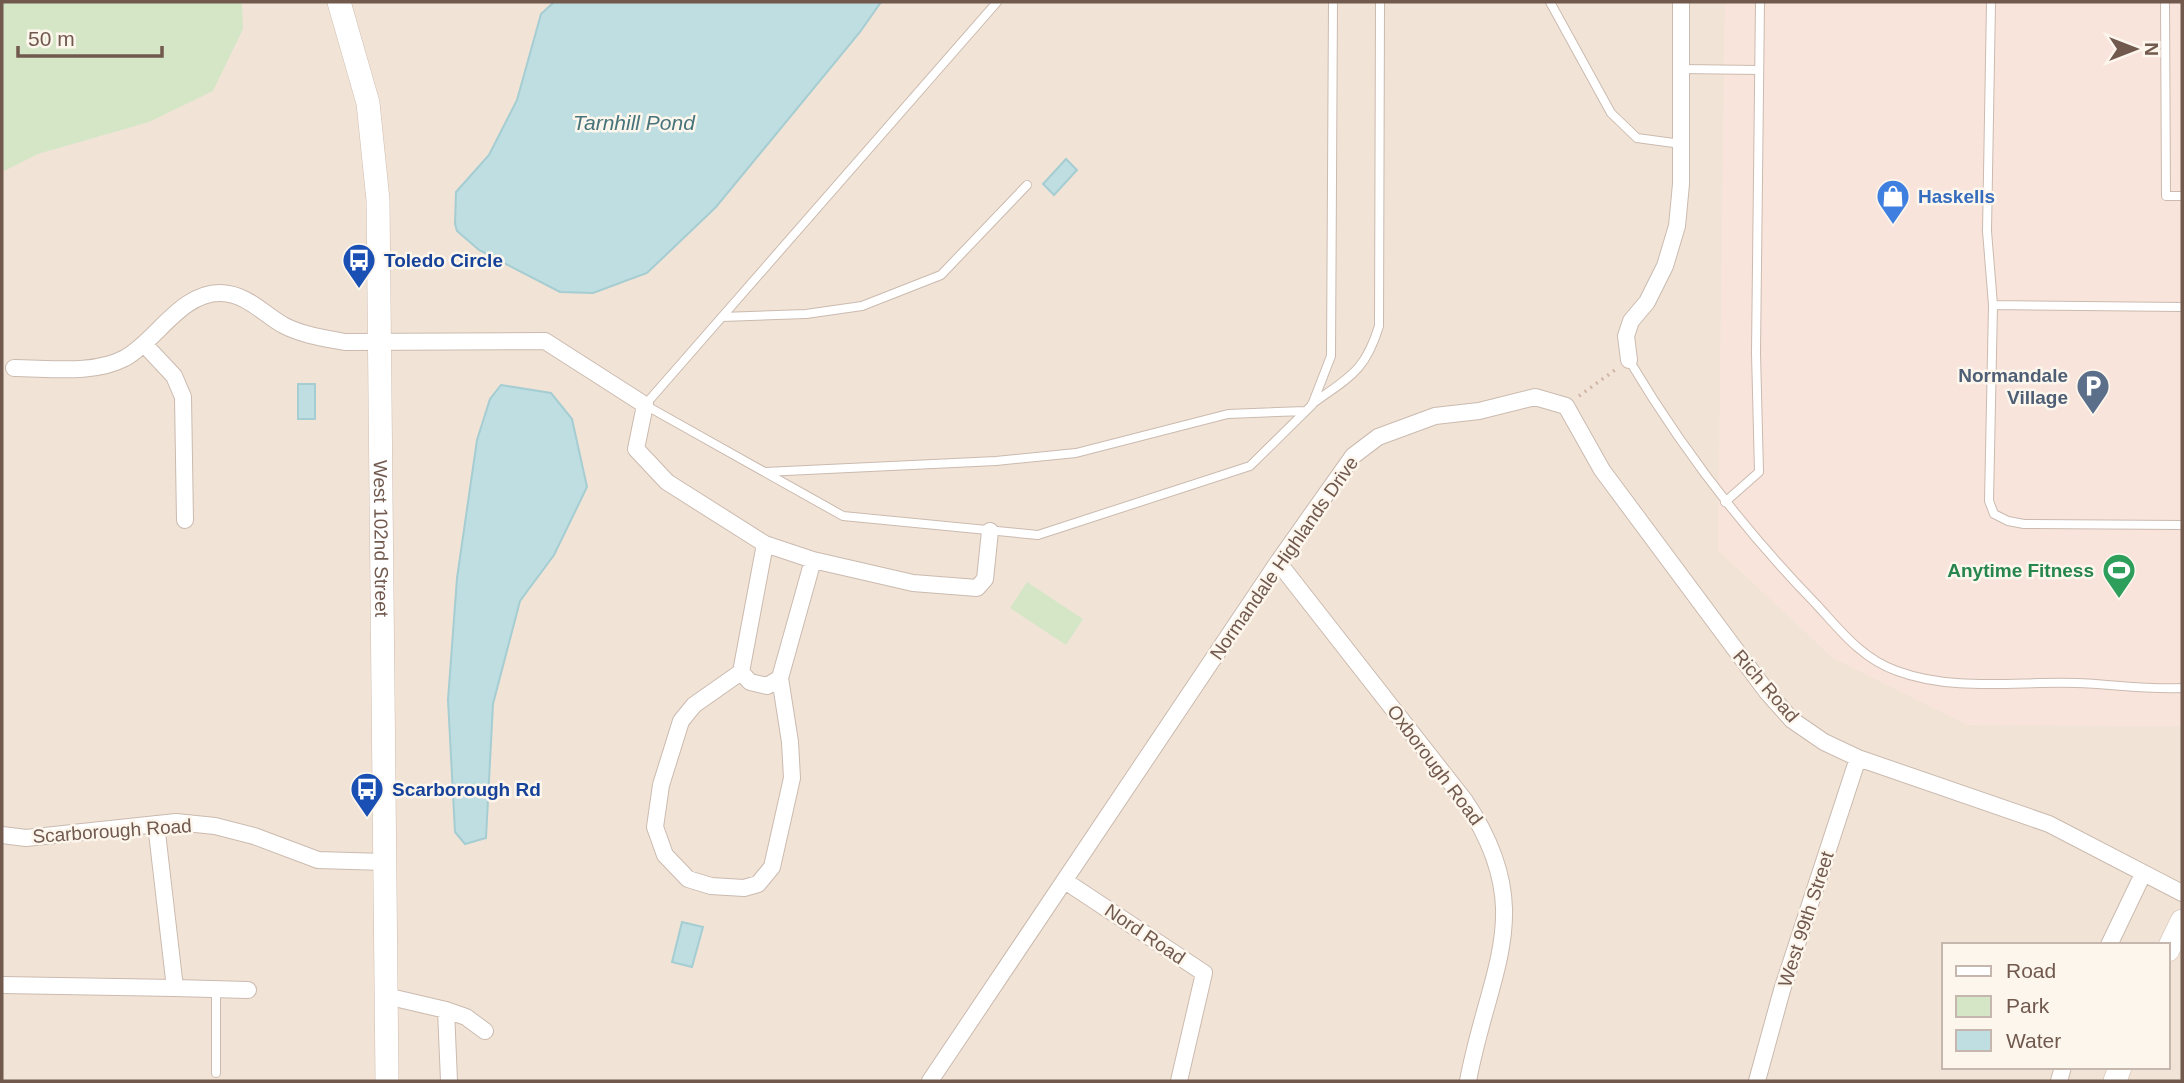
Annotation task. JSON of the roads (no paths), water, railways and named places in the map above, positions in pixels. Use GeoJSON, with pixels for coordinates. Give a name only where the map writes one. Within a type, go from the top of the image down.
{"type":"FeatureCollection","features":[{"type":"Feature","properties":{"kind":"street","name":"West 102nd Street"},"geometry":{"type":"LineString","coordinates":[[339,2],[363,80],[375,148],[387,1081]]}},
{"type":"Feature","properties":{"kind":"street"},"geometry":{"type":"LineString","coordinates":[[1629,360],[1626,336],[1665,266],[1677,226],[1681,144],[1681,2]]}},
{"type":"Feature","properties":{"kind":"street"},"geometry":{"type":"LineString","coordinates":[[13,368],[105,366],[126,357],[144,344],[188,304],[204,295],[222,293],[240,297],[283,324],[313,337],[345,342],[545,341],[645,405],[636,449],[667,482],[765,544],[813,560],[913,583],[977,588],[985,579],[990,531]]}},
{"type":"Feature","properties":{"kind":"street"},"geometry":{"type":"LineString","coordinates":[[144,344],[174,376],[183,397],[185,520]]}},
{"type":"Feature","properties":{"kind":"street","name":"Normandale Highlands Drive"},"geometry":{"type":"LineString","coordinates":[[930,1081],[1278,562],[1347,464],[1378,437],[1435,416],[1479,411],[1535,397],[1552,399],[1566,406]]}},
{"type":"Feature","properties":{"kind":"street","name":"Rich Road"},"geometry":{"type":"LineString","coordinates":[[1566,406],[1608,479],[1766,692],[1792,720],[1824,742],[1858,758],[2049,824],[2182,893]]}},
{"type":"Feature","properties":{"kind":"street"},"geometry":{"type":"LineString","coordinates":[[765,544],[741,672],[694,705],[681,722],[661,785],[655,827],[665,855],[688,879],[710,886],[744,888],[758,884],[772,867],[792,778],[790,742],[780,678],[813,560]]}},
{"type":"Feature","properties":{"kind":"street","name":"Oxborough Road"},"geometry":{"type":"LineString","coordinates":[[1278,562],[1465,801],[1484,829],[1497,859],[1504,891],[1500,957],[1468,1081]]}},
{"type":"Feature","properties":{"kind":"street"},"geometry":{"type":"LineString","coordinates":[[741,672],[750,682],[767,686],[780,678]]}},
{"type":"Feature","properties":{"kind":"street","name":"West 99th Street"},"geometry":{"type":"LineString","coordinates":[[1757,1081],[1782,990],[1858,758]]}},
{"type":"Feature","properties":{"kind":"street"},"geometry":{"type":"LineString","coordinates":[[156,824],[175,988]]}},
{"type":"Feature","properties":{"kind":"street","name":"Scarborough Road"},"geometry":{"type":"LineString","coordinates":[[2,835],[26,838],[156,824],[215,825],[318,860],[384,862]]}},
{"type":"Feature","properties":{"kind":"street"},"geometry":{"type":"LineString","coordinates":[[2110,943],[2143,874]]}},
{"type":"Feature","properties":{"kind":"street","name":"Nord Road"},"geometry":{"type":"LineString","coordinates":[[1065,881],[1204,973],[1179,1081]]}},
{"type":"Feature","properties":{"kind":"street"},"geometry":{"type":"LineString","coordinates":[[2170,946],[2182,921]]}},
{"type":"Feature","properties":{"kind":"street"},"geometry":{"type":"LineString","coordinates":[[2,985],[248,990]]}},
{"type":"Feature","properties":{"kind":"street"},"geometry":{"type":"LineString","coordinates":[[386,996],[466,1017],[485,1031]]}},
{"type":"Feature","properties":{"kind":"street"},"geometry":{"type":"LineString","coordinates":[[446,1010],[449,1081]]}},
{"type":"Feature","properties":{"kind":"lane"},"geometry":{"type":"LineString","coordinates":[[997,2],[645,405],[843,516],[1038,535],[1250,466],[1308,408],[1360,369],[1371,352],[1379,326],[1380,2]]}},
{"type":"Feature","properties":{"kind":"lane"},"geometry":{"type":"LineString","coordinates":[[1308,408],[1331,356],[1333,2]]}},
{"type":"Feature","properties":{"kind":"lane"},"geometry":{"type":"LineString","coordinates":[[1550,2],[1611,113],[1637,138],[1681,144]]}},
{"type":"Feature","properties":{"kind":"lane"},"geometry":{"type":"LineString","coordinates":[[1725,502],[1759,472],[1756,353],[1760,2]]}},
{"type":"Feature","properties":{"kind":"lane"},"geometry":{"type":"LineString","coordinates":[[1991,2],[1987,232],[1993,305],[1989,500],[1994,514],[2008,521],[2042,525],[2182,525]]}},
{"type":"Feature","properties":{"kind":"lane"},"geometry":{"type":"LineString","coordinates":[[2165,2],[2166,196],[2182,196]]}},
{"type":"Feature","properties":{"kind":"lane"},"geometry":{"type":"LineString","coordinates":[[1681,69],[1759,70]]}},
{"type":"Feature","properties":{"kind":"lane"},"geometry":{"type":"LineString","coordinates":[[722,317],[806,314],[862,306],[942,275],[1027,185]]}},
{"type":"Feature","properties":{"kind":"lane"},"geometry":{"type":"LineString","coordinates":[[1993,305],[2182,307]]}},
{"type":"Feature","properties":{"kind":"lane"},"geometry":{"type":"LineString","coordinates":[[1629,360],[1690,457],[1725,502],[1767,554],[1864,655],[1896,671],[1950,683],[2074,683],[2182,688]]}},
{"type":"Feature","properties":{"kind":"lane"},"geometry":{"type":"LineString","coordinates":[[765,472],[996,461],[1076,453],[1227,414],[1308,408]]}},
{"type":"Feature","properties":{"kind":"lane"},"geometry":{"type":"LineString","coordinates":[[216,989],[216,1073]]}},
{"type":"Feature","properties":{"kind":"water","name":"Tarnhill Pond"},"geometry":{"type":"Polygon","coordinates":[[[554,2],[881,2],[860,32],[716,207],[647,273],[593,293],[560,292],[479,250],[457,231],[455,224],[456,192],[489,155],[517,100],[541,14],[554,2]]]}},
{"type":"Feature","properties":{"kind":"water"},"geometry":{"type":"Polygon","coordinates":[[[1066,159],[1077,170],[1054,195],[1043,184],[1066,159]]]}},
{"type":"Feature","properties":{"kind":"water"},"geometry":{"type":"Polygon","coordinates":[[[298,384],[315,384],[315,419],[298,419],[298,384]]]}},
{"type":"Feature","properties":{"kind":"water"},"geometry":{"type":"Polygon","coordinates":[[[501,385],[551,393],[572,419],[587,487],[554,555],[520,601],[493,704],[486,838],[465,844],[455,832],[448,700],[457,578],[477,440],[490,399],[501,385]]]}},
{"type":"Feature","properties":{"kind":"water"},"geometry":{"type":"Polygon","coordinates":[[[682,922],[703,927],[692,967],[672,962],[682,922]]]}},
{"type":"Feature","properties":{"kind":"place","name":"Haskells"},"geometry":{"type":"Point","coordinates":[1893,226]}},
{"type":"Feature","properties":{"kind":"place","name":"Toledo Circle"},"geometry":{"type":"Point","coordinates":[359,290]}},
{"type":"Feature","properties":{"kind":"place","name":"Normandale Village"},"geometry":{"type":"Point","coordinates":[2093,416]}},
{"type":"Feature","properties":{"kind":"place","name":"Anytime Fitness"},"geometry":{"type":"Point","coordinates":[2119,600]}},
{"type":"Feature","properties":{"kind":"place","name":"Scarborough Rd"},"geometry":{"type":"Point","coordinates":[367,819]}}]}
